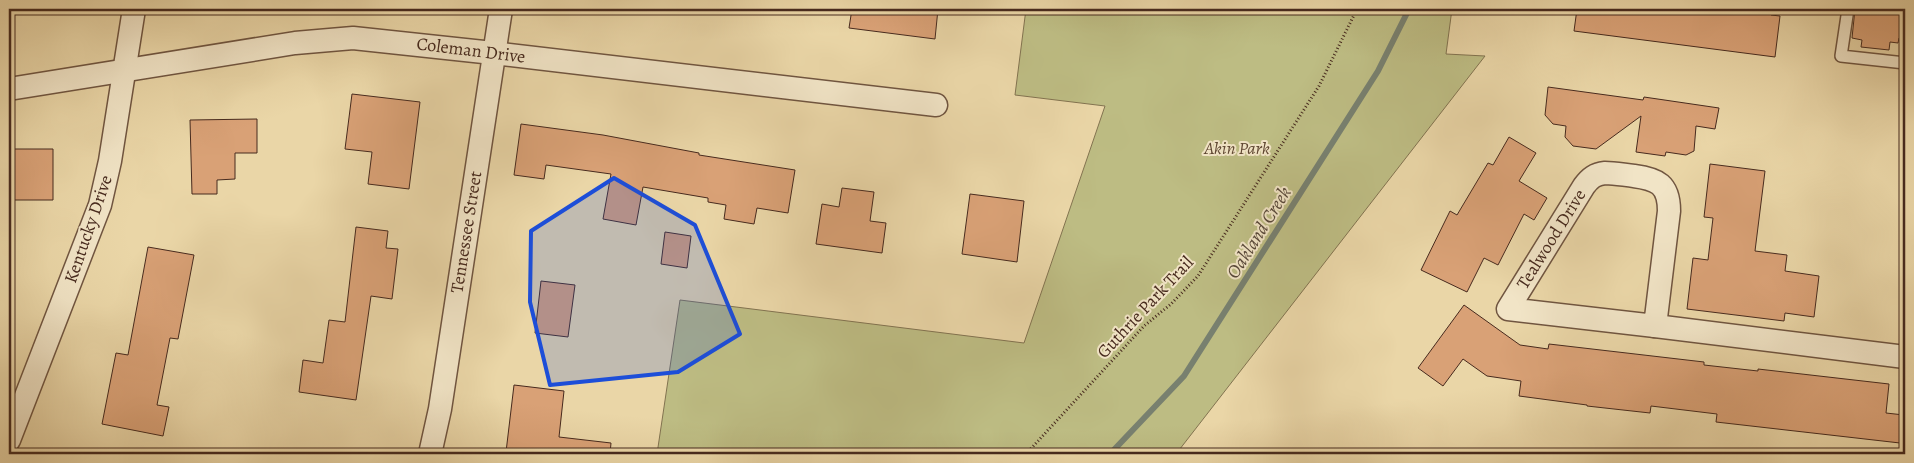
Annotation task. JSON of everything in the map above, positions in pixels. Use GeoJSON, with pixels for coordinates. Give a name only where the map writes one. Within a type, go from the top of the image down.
{"type":"FeatureCollection","features":[{"type":"Feature","properties":{"kind":"street","name":"Kentucky Drive"},"geometry":{"type":"LineString","coordinates":[[9,440],[96,218],[110,162],[134,9]]}},
{"type":"Feature","properties":{"kind":"street","name":"Tennessee Street"},"geometry":{"type":"LineString","coordinates":[[430,454],[440,409],[501,9]]}},
{"type":"Feature","properties":{"kind":"street","name":"Coleman Drive"},"geometry":{"type":"LineString","coordinates":[[9,89],[295,43],[333,39],[374,39],[936,105]]}},
{"type":"Feature","properties":{"kind":"street","name":"Tealwood Drive"},"geometry":{"type":"LineString","coordinates":[[1655,326],[1669,211],[1667,194],[1659,183],[1651,179],[1610,173],[1597,174],[1590,178],[1581,190],[1508,309],[1905,357]]}},
{"type":"Feature","properties":{"kind":"lane"},"geometry":{"type":"LineString","coordinates":[[1848,9],[1841,56],[1905,63]]}},
{"type":"Feature","properties":{"kind":"path","name":"Guthrie Park Trail"},"geometry":{"type":"LineString","coordinates":[[1026,454],[1144,326],[1171,304],[1198,276],[1319,86],[1356,9]]}},
{"type":"Feature","properties":{"kind":"highlighted area"},"geometry":{"type":"Polygon","coordinates":[[[614,178],[695,225],[740,334],[678,372],[550,385],[530,302],[531,231],[614,178]]]}},
{"type":"Feature","properties":{"kind":"green space","name":"Akin Park"},"geometry":{"type":"Polygon","coordinates":[[[1026,9],[1452,9],[1446,54],[1485,56],[1176,454],[657,454],[680,300],[1024,343],[1105,106],[1015,95],[1026,9]]]}},
{"type":"Feature","properties":{"kind":"building"},"geometry":{"type":"Polygon","coordinates":[[[852,9],[938,9],[935,39],[849,28],[852,9]]]}},
{"type":"Feature","properties":{"kind":"building"},"geometry":{"type":"Polygon","coordinates":[[[1577,9],[1772,9],[1771,15],[1780,16],[1775,57],[1574,31],[1577,9]]]}},
{"type":"Feature","properties":{"kind":"building"},"geometry":{"type":"Polygon","coordinates":[[[1855,9],[1905,9],[1905,39],[1899,38],[1898,43],[1890,42],[1889,50],[1861,47],[1862,40],[1852,38],[1855,9]]]}},
{"type":"Feature","properties":{"kind":"building"},"geometry":{"type":"Polygon","coordinates":[[[1548,87],[1643,100],[1644,97],[1719,108],[1715,129],[1696,126],[1694,151],[1686,155],[1666,152],[1665,156],[1636,152],[1641,116],[1596,149],[1573,146],[1565,137],[1566,126],[1553,124],[1545,115],[1548,87]]]}},
{"type":"Feature","properties":{"kind":"building"},"geometry":{"type":"Polygon","coordinates":[[[352,94],[420,102],[409,189],[368,184],[372,152],[345,149],[352,94]]]}},
{"type":"Feature","properties":{"kind":"building"},"geometry":{"type":"Polygon","coordinates":[[[257,119],[257,153],[235,153],[235,179],[217,180],[217,194],[192,194],[190,120],[257,119]]]}},
{"type":"Feature","properties":{"kind":"building"},"geometry":{"type":"Polygon","coordinates":[[[521,124],[603,135],[699,153],[699,155],[795,170],[788,213],[757,208],[754,224],[724,219],[726,205],[708,202],[708,198],[643,187],[636,225],[603,219],[611,174],[546,165],[544,179],[514,175],[521,124]]]}},
{"type":"Feature","properties":{"kind":"building"},"geometry":{"type":"Polygon","coordinates":[[[1509,137],[1536,153],[1519,181],[1547,198],[1534,220],[1524,214],[1498,265],[1484,258],[1467,292],[1421,270],[1450,211],[1457,215],[1488,163],[1493,165],[1509,137]]]}},
{"type":"Feature","properties":{"kind":"building"},"geometry":{"type":"Polygon","coordinates":[[[9,149],[53,149],[53,200],[11,200],[9,149]]]}},
{"type":"Feature","properties":{"kind":"building"},"geometry":{"type":"Polygon","coordinates":[[[1710,164],[1765,171],[1755,251],[1787,255],[1785,271],[1819,276],[1814,317],[1785,313],[1784,321],[1687,309],[1693,258],[1708,260],[1713,218],[1704,217],[1710,164]]]}},
{"type":"Feature","properties":{"kind":"building"},"geometry":{"type":"Polygon","coordinates":[[[842,188],[874,192],[870,221],[886,223],[882,253],[816,244],[822,204],[839,207],[842,188]]]}},
{"type":"Feature","properties":{"kind":"building"},"geometry":{"type":"Polygon","coordinates":[[[970,194],[1024,201],[1017,262],[962,254],[970,194]]]}},
{"type":"Feature","properties":{"kind":"building"},"geometry":{"type":"Polygon","coordinates":[[[356,227],[388,231],[386,248],[398,249],[392,299],[371,296],[356,400],[299,392],[303,360],[323,363],[329,320],[345,322],[356,227]]]}},
{"type":"Feature","properties":{"kind":"building"},"geometry":{"type":"Polygon","coordinates":[[[665,232],[691,236],[687,268],[661,264],[665,232]]]}},
{"type":"Feature","properties":{"kind":"building"},"geometry":{"type":"Polygon","coordinates":[[[148,247],[194,255],[178,339],[170,338],[157,405],[169,407],[163,436],[102,424],[116,353],[128,355],[148,247]]]}},
{"type":"Feature","properties":{"kind":"building"},"geometry":{"type":"Polygon","coordinates":[[[541,281],[575,285],[568,337],[535,333],[541,281]]]}},
{"type":"Feature","properties":{"kind":"building"},"geometry":{"type":"Polygon","coordinates":[[[1464,305],[1520,345],[1548,349],[1549,344],[1704,362],[1704,365],[1758,371],[1758,369],[1889,384],[1886,413],[1904,415],[1900,443],[1716,422],[1717,414],[1651,406],[1650,413],[1519,396],[1521,381],[1487,376],[1463,359],[1443,386],[1418,368],[1464,305]]]}},
{"type":"Feature","properties":{"kind":"building"},"geometry":{"type":"Polygon","coordinates":[[[514,385],[564,391],[559,437],[611,443],[610,454],[528,454],[506,452],[514,385]]]}},
{"type":"Feature","properties":{"kind":"waterway","name":"Oakland Creek"},"geometry":{"type":"LineString","coordinates":[[1110,454],[1184,376],[1378,71],[1409,9]]}}]}
